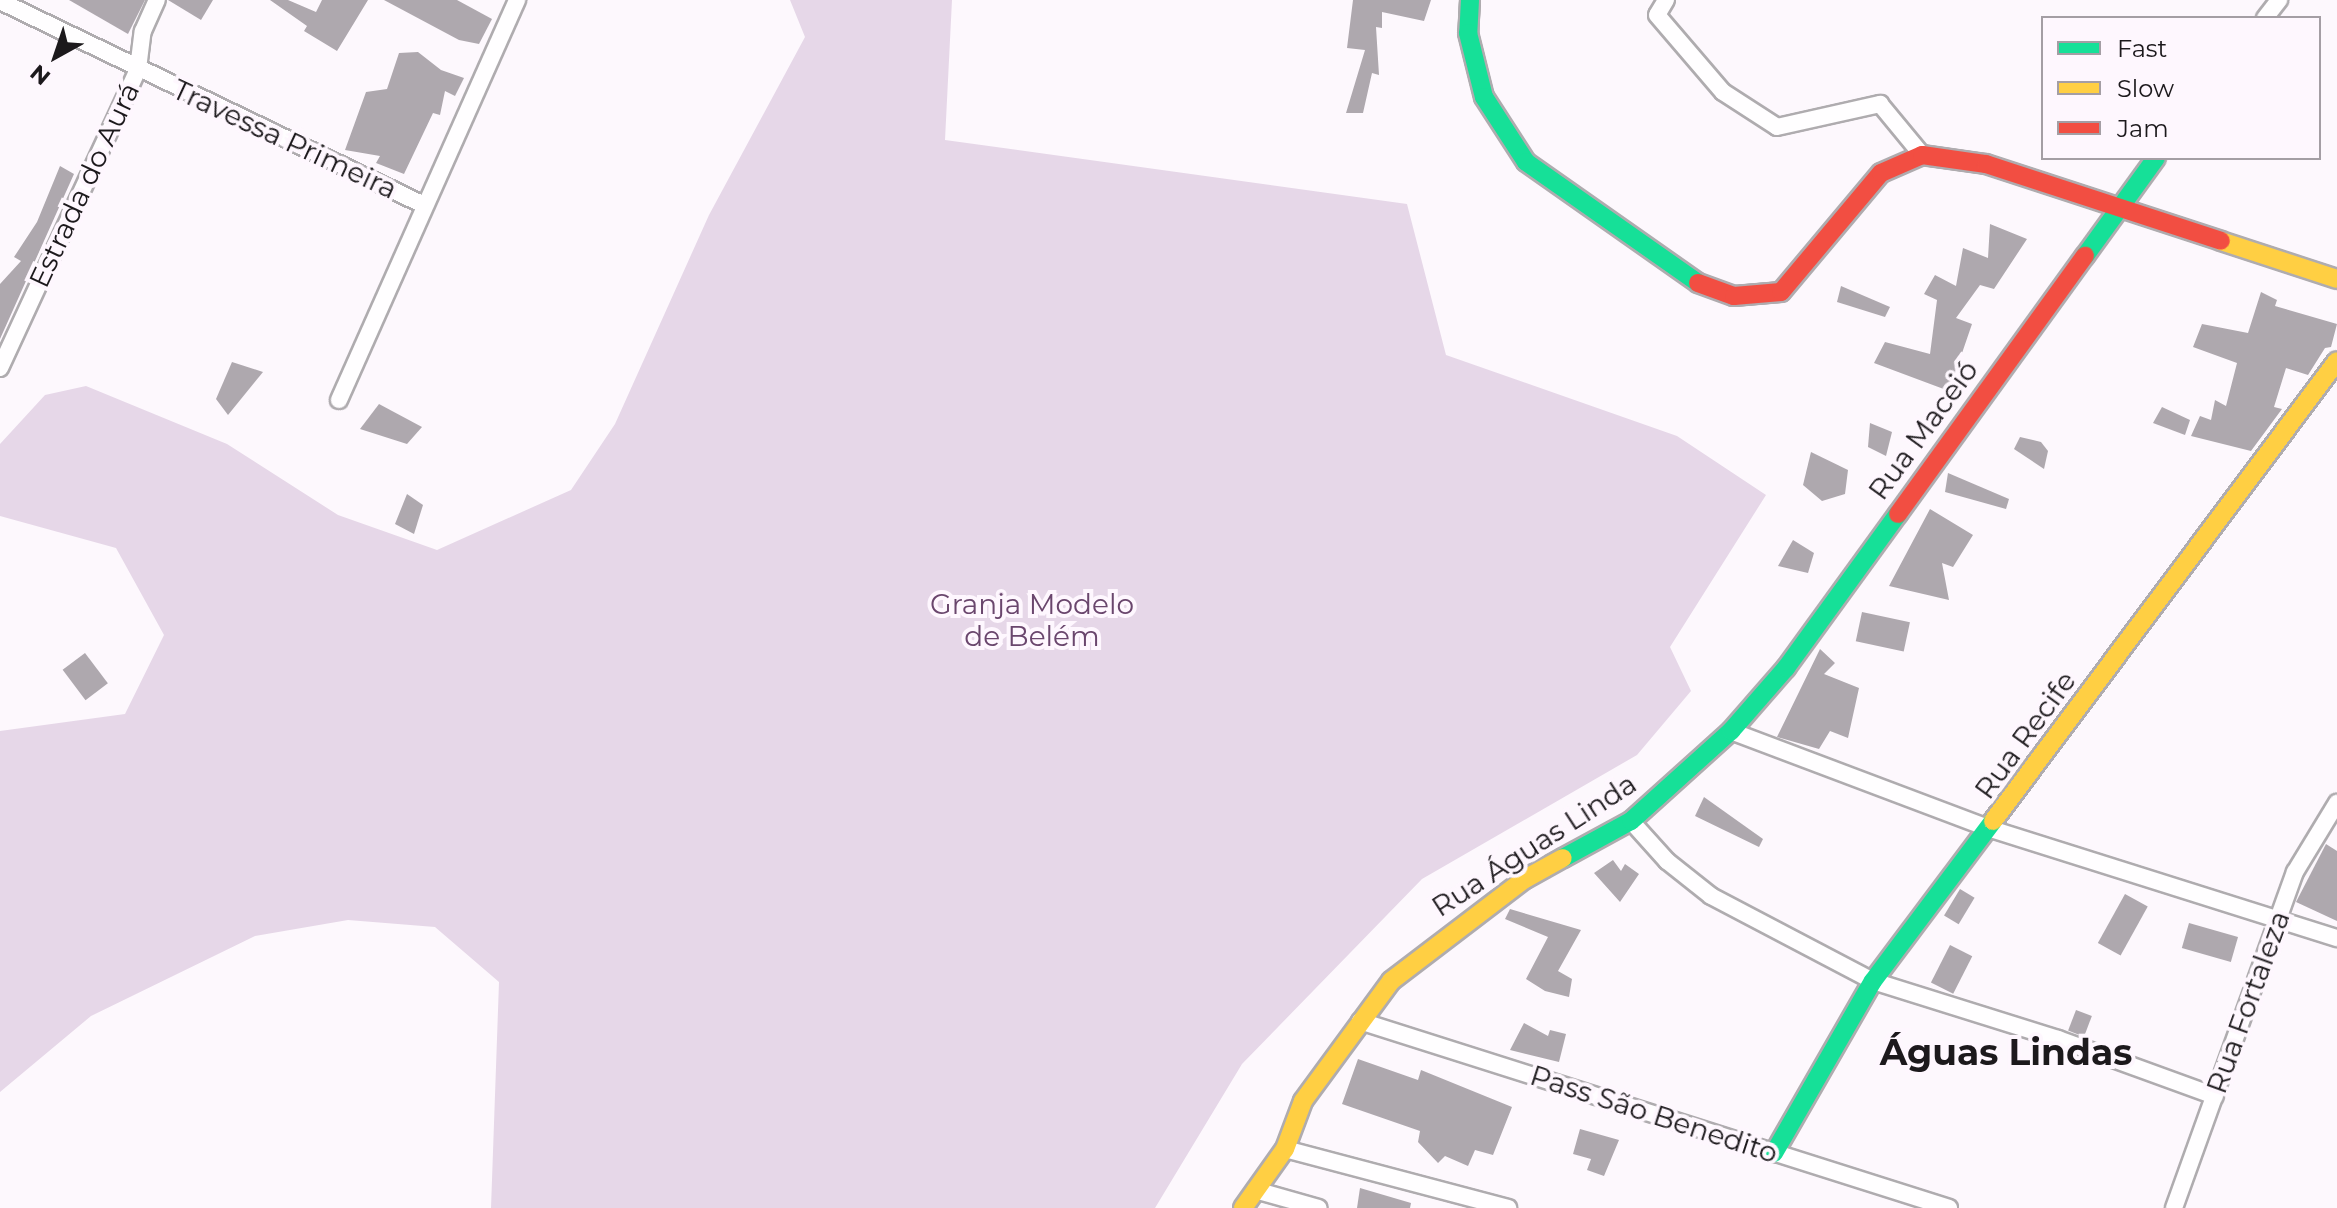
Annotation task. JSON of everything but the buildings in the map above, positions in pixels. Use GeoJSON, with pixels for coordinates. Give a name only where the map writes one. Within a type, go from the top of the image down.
{"type":"FeatureCollection","features":[{"type":"Feature","properties":{"kind":"street","name":"Estrada do Aurá"},"geometry":{"type":"LineString","coordinates":[[0,368],[138,69],[143,31],[157,0]]}},
{"type":"Feature","properties":{"kind":"street"},"geometry":{"type":"LineString","coordinates":[[422,204],[517,0]]}},
{"type":"Feature","properties":{"kind":"street"},"geometry":{"type":"LineString","coordinates":[[1470,0],[1468,33],[1484,97],[1526,162],[1699,283],[1734,296],[1781,292],[1881,173],[1922,155],[1986,164],[2337,279]]}},
{"type":"Feature","properties":{"kind":"street"},"geometry":{"type":"LineString","coordinates":[[1666,0],[1657,15],[1723,92],[1777,127],[1880,104],[1922,155]]}},
{"type":"Feature","properties":{"kind":"street"},"geometry":{"type":"LineString","coordinates":[[2267,16],[2279,0]]}},
{"type":"Feature","properties":{"kind":"street","name":"Travessa Primeira"},"geometry":{"type":"LineString","coordinates":[[0,1],[422,204],[339,400]]}},
{"type":"Feature","properties":{"kind":"street","name":"Rua Maceió"},"geometry":{"type":"LineString","coordinates":[[1731,731],[1786,668],[2154,160]]}},
{"type":"Feature","properties":{"kind":"street","name":"Rua Recife"},"geometry":{"type":"LineString","coordinates":[[1774,1153],[1873,981],[1991,829],[2337,361]]}},
{"type":"Feature","properties":{"kind":"street"},"geometry":{"type":"LineString","coordinates":[[1731,731],[1991,829],[2337,938]]}},
{"type":"Feature","properties":{"kind":"street","name":"Rua Águas Linda"},"geometry":{"type":"LineString","coordinates":[[1243,1208],[1285,1149],[1303,1101],[1391,981],[1435,944],[1525,879],[1631,821],[1731,731]]}},
{"type":"Feature","properties":{"kind":"street","name":"Rua Fortaleza"},"geometry":{"type":"LineString","coordinates":[[2174,1208],[2295,872],[2337,803]]}},
{"type":"Feature","properties":{"kind":"street"},"geometry":{"type":"LineString","coordinates":[[1631,821],[1667,861],[1711,896],[1873,981],[2058,1039],[2215,1096]]}},
{"type":"Feature","properties":{"kind":"street","name":"Pass São Benedito"},"geometry":{"type":"LineString","coordinates":[[1360,1021],[1949,1208]]}},
{"type":"Feature","properties":{"kind":"street"},"geometry":{"type":"LineString","coordinates":[[1285,1149],[1508,1208]]}},
{"type":"Feature","properties":{"kind":"street"},"geometry":{"type":"LineString","coordinates":[[1255,1190],[1319,1208]]}},
{"type":"Feature","properties":{"kind":"green space","name":"Granja Modelo de Belém"},"geometry":{"type":"Polygon","coordinates":[[[790,0],[952,0],[945,140],[1407,204],[1446,355],[1677,436],[1766,495],[1670,647],[1691,691],[1637,755],[1422,879],[1242,1064],[1155,1208],[491,1208],[499,982],[435,927],[348,920],[255,936],[91,1016],[0,1092],[0,731],[125,714],[164,635],[116,548],[0,516],[0,444],[45,395],[86,386],[227,444],[338,515],[437,550],[571,490],[615,424],[709,215],[805,37],[790,0]]]}},
{"type":"Feature","properties":{"kind":"traffic: fast"},"geometry":{"type":"LineString","coordinates":[[1470,0],[1468,33],[1484,97],[1526,162],[1698,283]]}},
{"type":"Feature","properties":{"kind":"traffic: fast"},"geometry":{"type":"LineString","coordinates":[[2085,256],[2155,160]]}},
{"type":"Feature","properties":{"kind":"traffic: fast"},"geometry":{"type":"LineString","coordinates":[[1563,858],[1631,821],[1731,731],[1786,668],[1898,514]]}},
{"type":"Feature","properties":{"kind":"traffic: fast"},"geometry":{"type":"LineString","coordinates":[[1774,1153],[1873,981],[1993,821]]}},
{"type":"Feature","properties":{"kind":"traffic: slow"},"geometry":{"type":"LineString","coordinates":[[2221,241],[2337,279]]}},
{"type":"Feature","properties":{"kind":"traffic: slow"},"geometry":{"type":"LineString","coordinates":[[1993,821],[2337,361]]}},
{"type":"Feature","properties":{"kind":"traffic: slow"},"geometry":{"type":"LineString","coordinates":[[1243,1208],[1285,1149],[1303,1101],[1391,981],[1525,879],[1563,858]]}},
{"type":"Feature","properties":{"kind":"traffic: jam"},"geometry":{"type":"LineString","coordinates":[[1698,283],[1734,296],[1781,292],[1881,173],[1922,155],[1986,164],[2221,241]]}},
{"type":"Feature","properties":{"kind":"traffic: jam"},"geometry":{"type":"LineString","coordinates":[[1898,514],[2085,256]]}},
{"type":"Feature","properties":{"kind":"district","name":"Águas Lindas"},"geometry":{"type":"Point","coordinates":[2006,1053]}}]}
